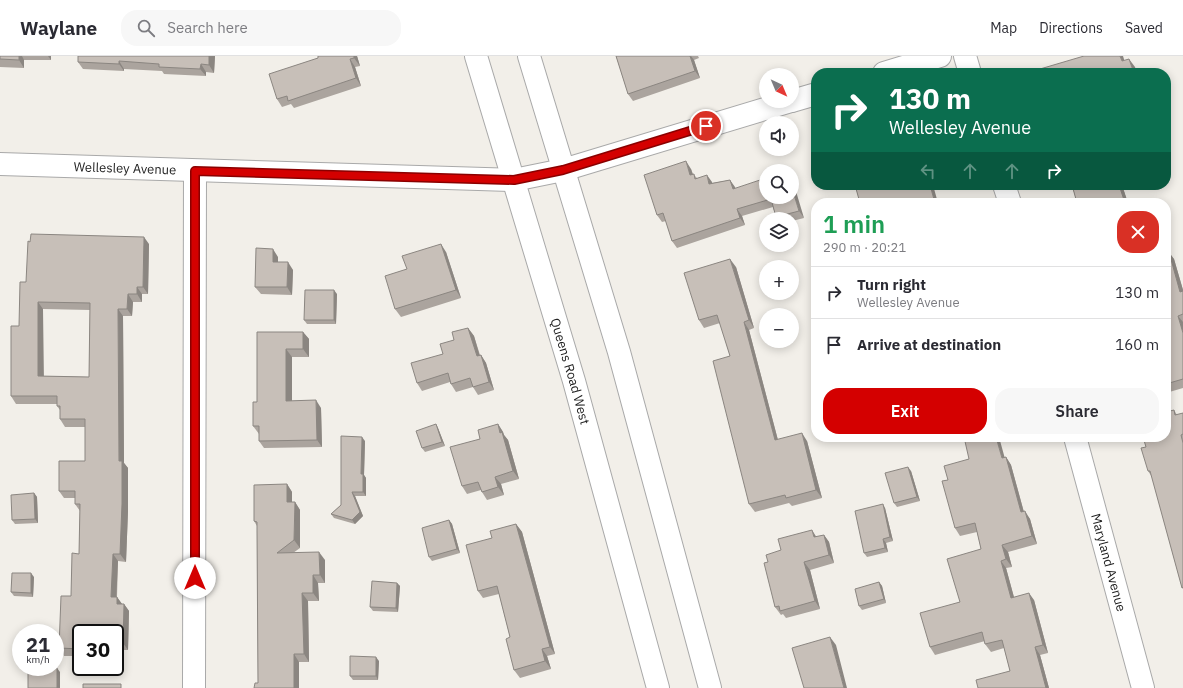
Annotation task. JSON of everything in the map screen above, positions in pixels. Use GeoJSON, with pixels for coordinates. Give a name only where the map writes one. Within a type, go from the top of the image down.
{"type":"FeatureCollection","features":[{"type":"Feature","properties":{"kind":"street","name":"Queens Road West"},"geometry":{"type":"LineString","coordinates":[[476,56],[586,425],[658,688]]}},
{"type":"Feature","properties":{"kind":"street"},"geometry":{"type":"LineString","coordinates":[[529,56],[619,352],[710,688]]}},
{"type":"Feature","properties":{"kind":"street"},"geometry":{"type":"LineString","coordinates":[[900,68],[940,56]]}},
{"type":"Feature","properties":{"kind":"street"},"geometry":{"type":"LineString","coordinates":[[965,56],[969,68]]}},
{"type":"Feature","properties":{"kind":"street","name":"Wellesley Avenue"},"geometry":{"type":"LineString","coordinates":[[799,99],[811,95]]}},
{"type":"Feature","properties":{"kind":"street","name":"Wellesley Avenue"},"geometry":{"type":"LineString","coordinates":[[0,164],[514,180],[563,170],[769,108]]}},
{"type":"Feature","properties":{"kind":"street"},"geometry":{"type":"LineString","coordinates":[[194,688],[195,171]]}},
{"type":"Feature","properties":{"kind":"street","name":"Maryland Avenue"},"geometry":{"type":"LineString","coordinates":[[1076,442],[1143,688]]}},
{"type":"Feature","properties":{"kind":"building"},"geometry":{"type":"Polygon","coordinates":[[[0,56],[19,56],[19,60],[0,59],[0,56]]]}},
{"type":"Feature","properties":{"kind":"building"},"geometry":{"type":"Polygon","coordinates":[[[78,56],[209,56],[209,65],[201,64],[200,69],[159,67],[159,64],[119,61],[119,64],[78,62],[78,56]]]}},
{"type":"Feature","properties":{"kind":"building"},"geometry":{"type":"Polygon","coordinates":[[[318,56],[354,56],[354,58],[350,59],[356,78],[288,101],[287,96],[277,99],[269,74],[318,58],[318,56]]]}},
{"type":"Feature","properties":{"kind":"building"},"geometry":{"type":"Polygon","coordinates":[[[616,56],[690,56],[695,71],[628,94],[616,56]]]}},
{"type":"Feature","properties":{"kind":"building"},"geometry":{"type":"Polygon","coordinates":[[[1084,56],[1120,56],[1122,61],[1129,59],[1132,68],[1043,68],[1084,56]]]}},
{"type":"Feature","properties":{"kind":"building"},"geometry":{"type":"Polygon","coordinates":[[[686,161],[690,175],[694,174],[695,179],[707,175],[709,184],[730,180],[733,189],[759,180],[759,203],[737,209],[740,218],[672,241],[663,213],[657,215],[644,175],[686,161]]]}},
{"type":"Feature","properties":{"kind":"building"},"geometry":{"type":"Polygon","coordinates":[[[856,190],[931,190],[934,198],[859,198],[856,190]]]}},
{"type":"Feature","properties":{"kind":"building"},"geometry":{"type":"Polygon","coordinates":[[[1073,190],[1121,190],[1123,198],[1076,198],[1073,190]]]}},
{"type":"Feature","properties":{"kind":"building"},"geometry":{"type":"Polygon","coordinates":[[[772,204],[797,204],[799,211],[795,212],[775,212],[772,204]]]}},
{"type":"Feature","properties":{"kind":"building"},"geometry":{"type":"Polygon","coordinates":[[[31,234],[144,237],[143,287],[137,287],[137,294],[128,294],[127,309],[118,309],[119,461],[122,461],[122,504],[120,554],[113,554],[111,597],[117,597],[117,604],[124,604],[123,624],[72,624],[72,649],[64,648],[64,624],[60,624],[61,596],[71,596],[72,553],[79,554],[80,504],[75,504],[75,491],[59,491],[59,461],[85,461],[85,419],[60,419],[60,406],[57,406],[57,396],[11,396],[11,326],[19,326],[20,282],[26,282],[28,241],[30,242],[31,234]],[[38,302],[38,376],[89,377],[90,303],[38,302]]]}},
{"type":"Feature","properties":{"kind":"building"},"geometry":{"type":"Polygon","coordinates":[[[441,244],[456,290],[395,309],[385,276],[407,269],[402,256],[441,244]]]}},
{"type":"Feature","properties":{"kind":"building"},"geometry":{"type":"Polygon","coordinates":[[[256,248],[273,249],[273,262],[288,262],[287,287],[255,287],[256,248]]]}},
{"type":"Feature","properties":{"kind":"building"},"geometry":{"type":"Polygon","coordinates":[[[730,259],[749,320],[744,322],[775,440],[802,433],[816,490],[786,498],[785,495],[749,504],[713,361],[730,356],[717,315],[699,320],[684,273],[730,259]]]}},
{"type":"Feature","properties":{"kind":"building"},"geometry":{"type":"Polygon","coordinates":[[[1171,259],[1180,292],[1183,291],[1183,314],[1178,316],[1183,333],[1183,379],[1171,383],[1171,259]]]}},
{"type":"Feature","properties":{"kind":"building"},"geometry":{"type":"Polygon","coordinates":[[[305,290],[334,290],[334,320],[304,320],[305,290]]]}},
{"type":"Feature","properties":{"kind":"building"},"geometry":{"type":"Polygon","coordinates":[[[468,328],[477,356],[481,355],[489,382],[473,387],[470,378],[451,384],[448,373],[417,383],[411,363],[443,354],[440,344],[454,340],[452,332],[468,328]]]}},
{"type":"Feature","properties":{"kind":"building"},"geometry":{"type":"Polygon","coordinates":[[[257,332],[303,332],[303,349],[286,349],[286,401],[316,400],[317,440],[259,441],[259,426],[253,426],[253,402],[257,402],[257,332]]]}},
{"type":"Feature","properties":{"kind":"building"},"geometry":{"type":"Polygon","coordinates":[[[1174,410],[1175,415],[1183,413],[1183,434],[1181,435],[1183,443],[1182,588],[1150,471],[1148,471],[1141,448],[1146,447],[1144,442],[1171,442],[1171,411],[1174,410]]]}},
{"type":"Feature","properties":{"kind":"building"},"geometry":{"type":"Polygon","coordinates":[[[436,424],[442,442],[422,448],[416,431],[436,424]]]}},
{"type":"Feature","properties":{"kind":"building"},"geometry":{"type":"Polygon","coordinates":[[[498,424],[500,433],[502,432],[513,471],[495,477],[498,487],[482,492],[478,482],[462,486],[450,447],[480,439],[478,430],[498,424]]]}},
{"type":"Feature","properties":{"kind":"building"},"geometry":{"type":"Polygon","coordinates":[[[341,436],[362,437],[361,474],[363,474],[363,492],[352,492],[360,512],[352,520],[331,514],[341,505],[341,436]]]}},
{"type":"Feature","properties":{"kind":"building"},"geometry":{"type":"Polygon","coordinates":[[[965,442],[997,442],[1002,458],[1006,457],[1021,512],[1025,511],[1032,536],[1002,545],[1006,559],[1001,561],[1011,598],[1029,593],[1043,645],[1035,647],[1046,688],[978,688],[976,680],[1010,671],[1002,640],[985,644],[982,632],[930,647],[920,613],[960,602],[947,559],[981,549],[975,523],[955,528],[942,481],[948,480],[944,466],[969,459],[965,442]]]}},
{"type":"Feature","properties":{"kind":"building"},"geometry":{"type":"Polygon","coordinates":[[[908,467],[917,497],[894,503],[885,473],[908,467]]]}},
{"type":"Feature","properties":{"kind":"building"},"geometry":{"type":"Polygon","coordinates":[[[287,484],[287,502],[295,502],[294,540],[277,553],[319,552],[320,575],[313,575],[313,593],[302,593],[304,654],[294,654],[294,688],[254,688],[255,683],[258,683],[257,522],[254,521],[254,485],[287,484]]]}},
{"type":"Feature","properties":{"kind":"building"},"geometry":{"type":"Polygon","coordinates":[[[34,493],[35,519],[12,520],[11,495],[34,493]]]}},
{"type":"Feature","properties":{"kind":"building"},"geometry":{"type":"Polygon","coordinates":[[[883,504],[890,537],[883,539],[885,548],[864,553],[855,511],[883,504]]]}},
{"type":"Feature","properties":{"kind":"building"},"geometry":{"type":"Polygon","coordinates":[[[449,520],[457,549],[429,557],[422,528],[449,520]]]}},
{"type":"Feature","properties":{"kind":"building"},"geometry":{"type":"Polygon","coordinates":[[[516,524],[550,647],[542,649],[545,661],[514,670],[506,639],[510,637],[497,586],[478,591],[466,545],[492,538],[490,531],[516,524]]]}},
{"type":"Feature","properties":{"kind":"building"},"geometry":{"type":"Polygon","coordinates":[[[812,530],[814,537],[824,535],[829,555],[804,562],[815,601],[780,611],[779,606],[775,607],[764,563],[768,562],[766,555],[781,550],[778,539],[812,530]]]}},
{"type":"Feature","properties":{"kind":"building"},"geometry":{"type":"Polygon","coordinates":[[[12,573],[31,573],[31,593],[11,592],[12,573]]]}},
{"type":"Feature","properties":{"kind":"building"},"geometry":{"type":"Polygon","coordinates":[[[372,581],[397,583],[396,608],[370,607],[372,581]]]}},
{"type":"Feature","properties":{"kind":"building"},"geometry":{"type":"Polygon","coordinates":[[[879,582],[884,599],[859,606],[855,589],[879,582]]]}},
{"type":"Feature","properties":{"kind":"building"},"geometry":{"type":"Polygon","coordinates":[[[830,637],[844,688],[804,688],[792,648],[830,637]]]}},
{"type":"Feature","properties":{"kind":"building"},"geometry":{"type":"Polygon","coordinates":[[[350,656],[376,657],[376,676],[350,676],[350,656]]]}},
{"type":"Feature","properties":{"kind":"building"},"geometry":{"type":"Polygon","coordinates":[[[28,676],[57,676],[57,688],[28,688],[28,676]]]}},
{"type":"Feature","properties":{"kind":"building"},"geometry":{"type":"Polygon","coordinates":[[[83,684],[121,684],[121,688],[83,688],[83,684]]]}},
{"type":"Feature","properties":{"kind":"route"},"geometry":{"type":"LineString","coordinates":[[195,578],[195,171],[514,180],[530,178],[563,170],[706,126]]}}]}
